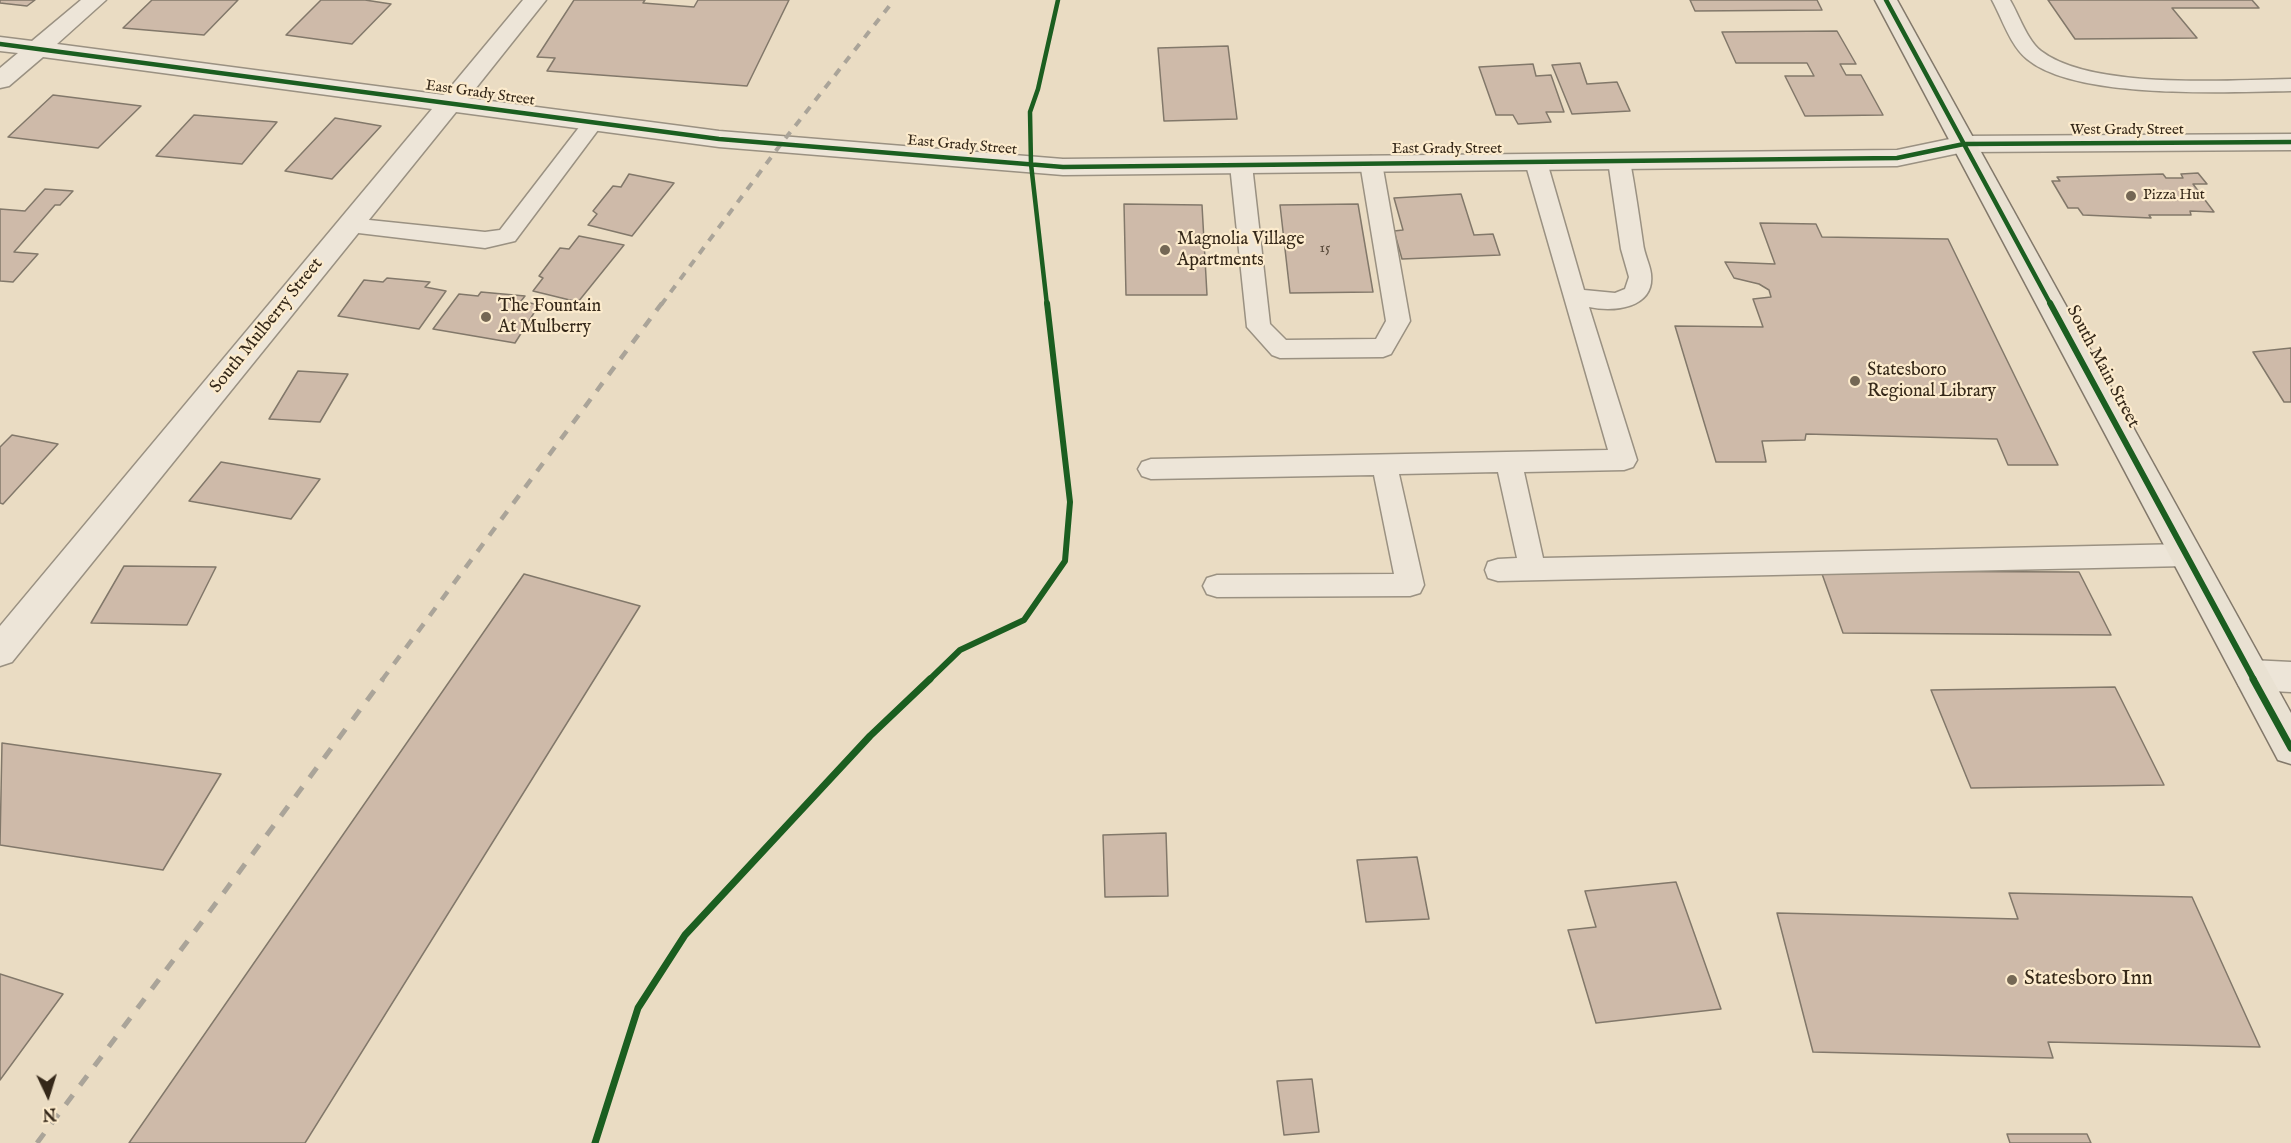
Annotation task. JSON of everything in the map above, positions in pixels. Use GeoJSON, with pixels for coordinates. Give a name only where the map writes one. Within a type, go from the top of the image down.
{"type":"FeatureCollection","features":[{"type":"Feature","properties":{"kind":"main road","name":"South Main Street"},"geometry":{"type":"LineString","coordinates":[[1886,0],[2291,748]]}},
{"type":"Feature","properties":{"kind":"street"},"geometry":{"type":"LineString","coordinates":[[0,81],[95,0]]}},
{"type":"Feature","properties":{"kind":"street","name":"South Mulberry Street"},"geometry":{"type":"LineString","coordinates":[[0,651],[535,0]]}},
{"type":"Feature","properties":{"kind":"street","name":"East Grady Street"},"geometry":{"type":"LineString","coordinates":[[0,44],[719,139],[1063,167],[1897,158],[1964,144]]}},
{"type":"Feature","properties":{"kind":"street","name":"West Grady Street"},"geometry":{"type":"LineString","coordinates":[[1964,144],[2291,142]]}},
{"type":"Feature","properties":{"kind":"street"},"geometry":{"type":"LineString","coordinates":[[2251,675],[2291,677]]}},
{"type":"Feature","properties":{"kind":"lane"},"geometry":{"type":"LineString","coordinates":[[2001,0],[2033,54],[2052,66],[2078,74],[2132,84],[2282,85],[2291,108]]}},
{"type":"Feature","properties":{"kind":"lane"},"geometry":{"type":"LineString","coordinates":[[350,225],[485,240],[507,236],[594,122]]}},
{"type":"Feature","properties":{"kind":"lane"},"geometry":{"type":"LineString","coordinates":[[1574,297],[1597,302],[1621,301],[1635,292],[1640,278],[1619,161]]}},
{"type":"Feature","properties":{"kind":"lane"},"geometry":{"type":"LineString","coordinates":[[1151,469],[1624,460],[1536,162]]}},
{"type":"Feature","properties":{"kind":"lane"},"geometry":{"type":"LineString","coordinates":[[1241,165],[1259,327],[1280,349],[1383,348],[1398,321],[1371,163]]}},
{"type":"Feature","properties":{"kind":"lane"},"geometry":{"type":"LineString","coordinates":[[1509,462],[1532,568]]}},
{"type":"Feature","properties":{"kind":"lane"},"geometry":{"type":"LineString","coordinates":[[1217,586],[1410,585],[1384,464]]}},
{"type":"Feature","properties":{"kind":"lane"},"geometry":{"type":"LineString","coordinates":[[1498,570],[2186,555]]}},
{"type":"Feature","properties":{"kind":"building"},"geometry":{"type":"Polygon","coordinates":[[[0,0],[35,0],[27,6],[0,3],[0,0]]]}},
{"type":"Feature","properties":{"kind":"building"},"geometry":{"type":"Polygon","coordinates":[[[152,0],[238,0],[204,35],[123,28],[152,0]]]}},
{"type":"Feature","properties":{"kind":"building"},"geometry":{"type":"Polygon","coordinates":[[[321,0],[365,0],[391,4],[352,44],[286,35],[321,0]]]}},
{"type":"Feature","properties":{"kind":"building"},"geometry":{"type":"Polygon","coordinates":[[[574,0],[645,0],[643,3],[694,7],[698,0],[789,0],[747,86],[547,71],[555,58],[537,57],[574,0]]]}},
{"type":"Feature","properties":{"kind":"building"},"geometry":{"type":"Polygon","coordinates":[[[1690,0],[1817,0],[1822,10],[1695,11],[1690,0]]]}},
{"type":"Feature","properties":{"kind":"building"},"geometry":{"type":"Polygon","coordinates":[[[2048,0],[2252,0],[2259,8],[2172,8],[2197,38],[2075,39],[2048,0]]]}},
{"type":"Feature","properties":{"kind":"building"},"geometry":{"type":"Polygon","coordinates":[[[1837,31],[1856,64],[1840,64],[1846,75],[1861,75],[1883,115],[1805,116],[1785,76],[1814,76],[1807,63],[1736,63],[1722,32],[1837,31]]]}},
{"type":"Feature","properties":{"kind":"building"},"geometry":{"type":"Polygon","coordinates":[[[1228,46],[1237,119],[1164,121],[1158,48],[1228,46]]]}},
{"type":"Feature","properties":{"kind":"building"},"geometry":{"type":"Polygon","coordinates":[[[1580,63],[1587,84],[1617,82],[1630,111],[1572,114],[1552,65],[1580,63]]]}},
{"type":"Feature","properties":{"kind":"building"},"geometry":{"type":"Polygon","coordinates":[[[1533,64],[1536,76],[1551,75],[1564,112],[1546,112],[1551,122],[1518,124],[1513,115],[1496,115],[1479,67],[1533,64]]]}},
{"type":"Feature","properties":{"kind":"building"},"geometry":{"type":"Polygon","coordinates":[[[53,95],[141,106],[98,148],[8,137],[53,95]]]}},
{"type":"Feature","properties":{"kind":"building"},"geometry":{"type":"Polygon","coordinates":[[[194,115],[277,122],[242,164],[156,156],[194,115]]]}},
{"type":"Feature","properties":{"kind":"building"},"geometry":{"type":"Polygon","coordinates":[[[335,118],[381,126],[332,179],[285,171],[335,118]]]}},
{"type":"Feature","properties":{"kind":"building","name":"Pizza Hut"},"geometry":{"type":"Polygon","coordinates":[[[2198,173],[2207,184],[2193,184],[2214,212],[2190,211],[2191,215],[2149,215],[2151,218],[2083,215],[2078,208],[2068,208],[2052,181],[2060,181],[2057,177],[2163,174],[2166,178],[2183,178],[2181,174],[2198,173]]]}},
{"type":"Feature","properties":{"kind":"building"},"geometry":{"type":"Polygon","coordinates":[[[629,174],[674,183],[632,236],[588,225],[597,214],[593,211],[613,186],[621,187],[629,174]]]}},
{"type":"Feature","properties":{"kind":"building"},"geometry":{"type":"Polygon","coordinates":[[[45,189],[73,191],[60,205],[55,205],[14,252],[38,254],[13,282],[0,281],[0,209],[25,211],[45,189]]]}},
{"type":"Feature","properties":{"kind":"building"},"geometry":{"type":"Polygon","coordinates":[[[1461,194],[1474,235],[1493,234],[1500,255],[1402,259],[1394,231],[1403,230],[1394,198],[1461,194]]]}},
{"type":"Feature","properties":{"kind":"building","name":"Magnolia Village Apartments"},"geometry":{"type":"Polygon","coordinates":[[[1124,204],[1202,205],[1207,295],[1126,295],[1124,204]]]}},
{"type":"Feature","properties":{"kind":"building","name":"Magnolia Village Apartments"},"geometry":{"type":"Polygon","coordinates":[[[1358,204],[1373,292],[1290,293],[1280,205],[1358,204]]]}},
{"type":"Feature","properties":{"kind":"building","name":"Statesboro Regional Library"},"geometry":{"type":"Polygon","coordinates":[[[1760,223],[1816,224],[1822,237],[1948,239],[2058,465],[2008,465],[1997,439],[1806,434],[1805,440],[1762,441],[1766,462],[1716,462],[1675,326],[1763,327],[1753,299],[1771,297],[1769,290],[1759,284],[1734,278],[1725,262],[1775,264],[1760,223]]]}},
{"type":"Feature","properties":{"kind":"building","name":"The Fountain At Mulberry"},"geometry":{"type":"Polygon","coordinates":[[[579,236],[624,245],[578,302],[533,291],[543,278],[539,276],[560,248],[569,249],[579,236]]]}},
{"type":"Feature","properties":{"kind":"building","name":"The Fountain At Mulberry"},"geometry":{"type":"Polygon","coordinates":[[[387,278],[430,282],[425,287],[446,291],[419,329],[338,316],[364,280],[383,282],[387,278]]]}},
{"type":"Feature","properties":{"kind":"building","name":"The Fountain At Mulberry"},"geometry":{"type":"Polygon","coordinates":[[[481,292],[525,296],[521,301],[539,305],[515,343],[433,329],[459,294],[478,296],[481,292]]]}},
{"type":"Feature","properties":{"kind":"building"},"geometry":{"type":"Polygon","coordinates":[[[2291,348],[2291,402],[2284,402],[2253,352],[2291,348]]]}},
{"type":"Feature","properties":{"kind":"building"},"geometry":{"type":"Polygon","coordinates":[[[298,371],[348,374],[320,422],[269,419],[298,371]]]}},
{"type":"Feature","properties":{"kind":"building"},"geometry":{"type":"Polygon","coordinates":[[[12,435],[58,444],[3,504],[0,503],[0,447],[12,435]]]}},
{"type":"Feature","properties":{"kind":"building"},"geometry":{"type":"Polygon","coordinates":[[[221,462],[320,479],[291,519],[189,501],[221,462]]]}},
{"type":"Feature","properties":{"kind":"building"},"geometry":{"type":"Polygon","coordinates":[[[124,566],[216,567],[187,625],[91,623],[124,566]]]}},
{"type":"Feature","properties":{"kind":"building"},"geometry":{"type":"Polygon","coordinates":[[[1821,571],[2079,572],[2111,635],[1843,633],[1821,571]]]}},
{"type":"Feature","properties":{"kind":"building"},"geometry":{"type":"Polygon","coordinates":[[[524,574],[640,606],[305,1143],[129,1143],[524,574]]]}},
{"type":"Feature","properties":{"kind":"building"},"geometry":{"type":"Polygon","coordinates":[[[2115,687],[2164,785],[1971,788],[1931,690],[2115,687]]]}},
{"type":"Feature","properties":{"kind":"building"},"geometry":{"type":"Polygon","coordinates":[[[2,743],[221,774],[163,870],[0,845],[2,743]]]}},
{"type":"Feature","properties":{"kind":"building"},"geometry":{"type":"Polygon","coordinates":[[[1166,833],[1168,896],[1105,897],[1103,835],[1166,833]]]}},
{"type":"Feature","properties":{"kind":"building"},"geometry":{"type":"Polygon","coordinates":[[[1417,857],[1429,919],[1366,922],[1357,860],[1417,857]]]}},
{"type":"Feature","properties":{"kind":"building"},"geometry":{"type":"Polygon","coordinates":[[[1676,882],[1721,1009],[1596,1023],[1568,930],[1596,927],[1585,891],[1676,882]]]}},
{"type":"Feature","properties":{"kind":"building","name":"Statesboro Inn"},"geometry":{"type":"Polygon","coordinates":[[[2009,893],[2192,897],[2260,1047],[2048,1042],[2053,1058],[1813,1052],[1777,913],[2018,919],[2009,893]]]}},
{"type":"Feature","properties":{"kind":"building"},"geometry":{"type":"Polygon","coordinates":[[[0,974],[63,994],[0,1080],[0,974]]]}},
{"type":"Feature","properties":{"kind":"building"},"geometry":{"type":"Polygon","coordinates":[[[1312,1079],[1319,1132],[1284,1135],[1277,1081],[1312,1079]]]}},
{"type":"Feature","properties":{"kind":"building"},"geometry":{"type":"Polygon","coordinates":[[[2007,1134],[2087,1134],[2091,1143],[2010,1143],[2007,1134]]]}},
{"type":"Feature","properties":{"kind":"railway"},"geometry":{"type":"LineString","coordinates":[[661,305],[781,144],[894,0]]}},
{"type":"Feature","properties":{"kind":"railway"},"geometry":{"type":"LineString","coordinates":[[382,680],[662,303]]}},
{"type":"Feature","properties":{"kind":"railway"},"geometry":{"type":"LineString","coordinates":[[37,1143],[383,679]]}},
{"type":"Feature","properties":{"kind":"cycle path"},"geometry":{"type":"LineString","coordinates":[[595,1143],[638,1008],[685,935],[870,736],[960,650],[1024,620],[1065,561],[1070,502],[1031,164],[1030,112],[1038,89],[1058,0]]}},
{"type":"Feature","properties":{"kind":"cycle path"},"geometry":{"type":"LineString","coordinates":[[1886,0],[2291,748]]}},
{"type":"Feature","properties":{"kind":"cycle path"},"geometry":{"type":"LineString","coordinates":[[0,44],[719,139],[1063,167],[1897,158],[1964,144],[2291,142]]}},
{"type":"Feature","properties":{"kind":"place","name":"Pizza Hut"},"geometry":{"type":"Point","coordinates":[2131,196]}},
{"type":"Feature","properties":{"kind":"place","name":"Magnolia Village Apartments"},"geometry":{"type":"Point","coordinates":[1165,250]}},
{"type":"Feature","properties":{"kind":"place","name":"The Fountain At Mulberry"},"geometry":{"type":"Point","coordinates":[486,317]}},
{"type":"Feature","properties":{"kind":"place","name":"Statesboro Regional Library"},"geometry":{"type":"Point","coordinates":[1855,381]}},
{"type":"Feature","properties":{"kind":"place","name":"Statesboro Inn"},"geometry":{"type":"Point","coordinates":[2012,980]}}]}
